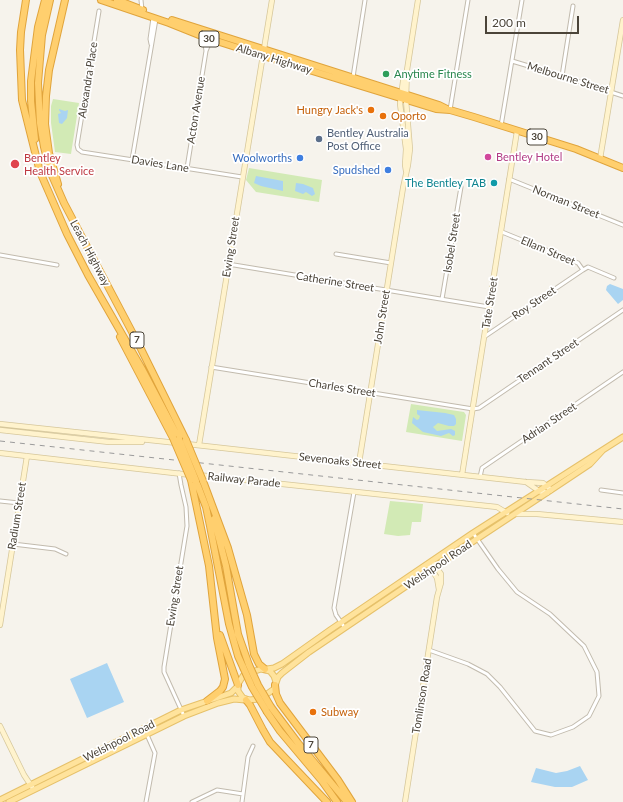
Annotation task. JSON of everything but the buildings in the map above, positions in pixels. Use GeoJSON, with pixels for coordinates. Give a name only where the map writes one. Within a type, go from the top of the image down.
{"type":"FeatureCollection","features":[{"type":"Feature","properties":{"kind":"highway"},"geometry":{"type":"LineString","coordinates":[[26,0],[20,50],[22,100],[40,172],[46,188]]}},
{"type":"Feature","properties":{"kind":"highway","name":"7"},"geometry":{"type":"LineString","coordinates":[[45,0],[38,27],[33,60],[31,101],[33,134],[46,188],[88,275],[151,385],[206,507],[229,624],[238,656],[246,666],[271,707],[298,743],[347,802]]}},
{"type":"Feature","properties":{"kind":"highway","name":"Leach Highway"},"geometry":{"type":"LineString","coordinates":[[50,0],[40,49],[38,84],[39,110],[46,159],[52,178],[141,349],[186,440],[206,491]]}},
{"type":"Feature","properties":{"kind":"highway"},"geometry":{"type":"LineString","coordinates":[[64,203],[49,153],[46,124],[46,96],[49,70],[65,3],[70,0]]}},
{"type":"Feature","properties":{"kind":"highway","name":"Albany Highway"},"geometry":{"type":"LineString","coordinates":[[101,0],[204,37],[353,77],[436,109],[450,110],[517,130],[576,149],[623,168]]}},
{"type":"Feature","properties":{"kind":"highway","name":"Albany Highway"},"geometry":{"type":"LineString","coordinates":[[117,0],[263,53],[403,96]]}},
{"type":"Feature","properties":{"kind":"highway"},"geometry":{"type":"LineString","coordinates":[[67,234],[170,432],[176,438]]}},
{"type":"Feature","properties":{"kind":"highway"},"geometry":{"type":"LineString","coordinates":[[151,385],[170,432]]}},
{"type":"Feature","properties":{"kind":"highway"},"geometry":{"type":"LineString","coordinates":[[193,481],[221,642],[234,671],[238,686]]}},
{"type":"Feature","properties":{"kind":"highway","name":"7"},"geometry":{"type":"LineString","coordinates":[[206,491],[226,566],[238,634],[252,688],[280,731],[337,802]]}},
{"type":"Feature","properties":{"kind":"highway","name":"7"},"geometry":{"type":"LineString","coordinates":[[206,491],[230,555],[247,615],[254,654],[259,664],[266,669]]}},
{"type":"Feature","properties":{"kind":"highway"},"geometry":{"type":"LineString","coordinates":[[207,701],[220,691],[223,687],[225,679],[217,638],[212,593]]}},
{"type":"Feature","properties":{"kind":"highway","name":"7"},"geometry":{"type":"LineString","coordinates":[[275,684],[276,694],[280,702],[338,780],[352,802]]}},
{"type":"Feature","properties":{"kind":"highway","name":"7"},"geometry":{"type":"LineString","coordinates":[[246,700],[270,742],[327,802]]}},
{"type":"Feature","properties":{"kind":"main road","name":"Welshpool Road"},"geometry":{"type":"LineString","coordinates":[[275,684],[282,673],[309,652],[516,514],[586,460],[623,437]]}},
{"type":"Feature","properties":{"kind":"main road","name":"Welshpool Road"},"geometry":{"type":"LineString","coordinates":[[266,669],[274,668],[282,664],[473,533],[507,513],[539,491],[548,490]]}},
{"type":"Feature","properties":{"kind":"main road"},"geometry":{"type":"LineString","coordinates":[[266,669],[274,675],[275,684],[271,691],[254,700],[246,700],[238,692],[238,686],[241,679],[246,674],[266,669]]}},
{"type":"Feature","properties":{"kind":"main road","name":"Welshpool Road"},"geometry":{"type":"LineString","coordinates":[[0,800],[146,731],[166,724],[183,713],[207,701],[230,694],[238,686]]}},
{"type":"Feature","properties":{"kind":"main road","name":"Welshpool Road"},"geometry":{"type":"LineString","coordinates":[[10,802],[146,731],[152,724],[218,703],[231,700],[246,700]]}},
{"type":"Feature","properties":{"kind":"main road"},"geometry":{"type":"LineString","coordinates":[[152,724],[155,726],[166,724]]}},
{"type":"Feature","properties":{"kind":"street"},"geometry":{"type":"LineString","coordinates":[[139,9],[140,0]]}},
{"type":"Feature","properties":{"kind":"street","name":"Ewing Street"},"geometry":{"type":"LineString","coordinates":[[199,445],[272,0]]}},
{"type":"Feature","properties":{"kind":"street"},"geometry":{"type":"LineString","coordinates":[[353,77],[365,0]]}},
{"type":"Feature","properties":{"kind":"street","name":"John Street"},"geometry":{"type":"LineString","coordinates":[[359,463],[406,170],[404,166],[406,149],[401,115],[404,74],[407,70],[418,0]]}},
{"type":"Feature","properties":{"kind":"street"},"geometry":{"type":"LineString","coordinates":[[450,110],[468,0]]}},
{"type":"Feature","properties":{"kind":"street"},"geometry":{"type":"LineString","coordinates":[[502,126],[522,0]]}},
{"type":"Feature","properties":{"kind":"street"},"geometry":{"type":"LineString","coordinates":[[562,76],[573,6]]}},
{"type":"Feature","properties":{"kind":"street","name":"Alexandra Place"},"geometry":{"type":"LineString","coordinates":[[78,149],[77,145],[99,11]]}},
{"type":"Feature","properties":{"kind":"street"},"geometry":{"type":"LineString","coordinates":[[132,160],[154,18]]}},
{"type":"Feature","properties":{"kind":"street"},"geometry":{"type":"LineString","coordinates":[[600,159],[623,20]]}},
{"type":"Feature","properties":{"kind":"street","name":"Acton Avenue"},"geometry":{"type":"LineString","coordinates":[[204,37],[206,51]]}},
{"type":"Feature","properties":{"kind":"street","name":"Acton Avenue"},"geometry":{"type":"LineString","coordinates":[[187,168],[206,51],[211,39]]}},
{"type":"Feature","properties":{"kind":"street","name":"Melbourne Street"},"geometry":{"type":"LineString","coordinates":[[512,62],[562,76],[623,96]]}},
{"type":"Feature","properties":{"kind":"street","name":"Tate Street"},"geometry":{"type":"LineString","coordinates":[[462,475],[502,232],[517,130]]}},
{"type":"Feature","properties":{"kind":"street","name":"Davies Lane"},"geometry":{"type":"LineString","coordinates":[[78,149],[82,152],[242,177]]}},
{"type":"Feature","properties":{"kind":"street","name":"Norman Street"},"geometry":{"type":"LineString","coordinates":[[509,178],[623,224]]}},
{"type":"Feature","properties":{"kind":"street","name":"Isobel Street"},"geometry":{"type":"LineString","coordinates":[[442,299],[461,187]]}},
{"type":"Feature","properties":{"kind":"street","name":"Ellam Street"},"geometry":{"type":"LineString","coordinates":[[502,232],[578,263],[583,270],[588,267],[614,278]]}},
{"type":"Feature","properties":{"kind":"street"},"geometry":{"type":"LineString","coordinates":[[336,254],[391,263]]}},
{"type":"Feature","properties":{"kind":"street"},"geometry":{"type":"LineString","coordinates":[[0,255],[57,265]]}},
{"type":"Feature","properties":{"kind":"street","name":"Catherine Street"},"geometry":{"type":"LineString","coordinates":[[228,264],[489,307]]}},
{"type":"Feature","properties":{"kind":"street","name":"Roy Street"},"geometry":{"type":"LineString","coordinates":[[484,337],[583,270]]}},
{"type":"Feature","properties":{"kind":"street","name":"Tennant Street"},"geometry":{"type":"LineString","coordinates":[[473,409],[479,408],[623,310]]}},
{"type":"Feature","properties":{"kind":"street","name":"Charles Street"},"geometry":{"type":"LineString","coordinates":[[212,367],[473,409]]}},
{"type":"Feature","properties":{"kind":"street","name":"Adrian Street"},"geometry":{"type":"LineString","coordinates":[[480,477],[482,468],[623,372]]}},
{"type":"Feature","properties":{"kind":"street","name":"Sevenoaks Street"},"geometry":{"type":"LineString","coordinates":[[0,424],[543,483],[548,490]]}},
{"type":"Feature","properties":{"kind":"street"},"geometry":{"type":"LineString","coordinates":[[9,431],[20,426],[20,429],[24,433]]}},
{"type":"Feature","properties":{"kind":"street","name":"Sevenoaks Street"},"geometry":{"type":"LineString","coordinates":[[0,430],[109,442],[155,441]]}},
{"type":"Feature","properties":{"kind":"street","name":"Railway Parade"},"geometry":{"type":"LineString","coordinates":[[0,453],[500,508],[507,513]]}},
{"type":"Feature","properties":{"kind":"street","name":"Radium Street"},"geometry":{"type":"LineString","coordinates":[[0,625],[27,456]]}},
{"type":"Feature","properties":{"kind":"street","name":"Ewing Street"},"geometry":{"type":"LineString","coordinates":[[179,473],[187,520],[164,672],[183,713]]}},
{"type":"Feature","properties":{"kind":"street","name":"Sevenoaks Street"},"geometry":{"type":"LineString","coordinates":[[526,482],[539,491]]}},
{"type":"Feature","properties":{"kind":"street"},"geometry":{"type":"LineString","coordinates":[[601,490],[623,493]]}},
{"type":"Feature","properties":{"kind":"street"},"geometry":{"type":"LineString","coordinates":[[345,628],[336,616],[334,608],[354,492]]}},
{"type":"Feature","properties":{"kind":"street"},"geometry":{"type":"LineString","coordinates":[[0,501],[19,503]]}},
{"type":"Feature","properties":{"kind":"street"},"geometry":{"type":"LineString","coordinates":[[530,504],[531,510],[537,514]]}},
{"type":"Feature","properties":{"kind":"street"},"geometry":{"type":"LineString","coordinates":[[488,507],[497,513],[498,518]]}},
{"type":"Feature","properties":{"kind":"street"},"geometry":{"type":"LineString","coordinates":[[516,514],[537,514],[623,522]]}},
{"type":"Feature","properties":{"kind":"street"},"geometry":{"type":"LineString","coordinates":[[429,650],[468,664],[487,674],[500,687],[534,731],[552,735],[573,727],[589,716],[599,696],[597,672],[584,646],[550,614],[517,592],[498,569],[473,533]]}},
{"type":"Feature","properties":{"kind":"street"},"geometry":{"type":"LineString","coordinates":[[13,544],[55,549],[66,554]]}},
{"type":"Feature","properties":{"kind":"street","name":"Tomlinson Road"},"geometry":{"type":"LineString","coordinates":[[405,802],[442,577],[430,562]]}},
{"type":"Feature","properties":{"kind":"street"},"geometry":{"type":"LineString","coordinates":[[0,726],[32,791]]}},
{"type":"Feature","properties":{"kind":"street"},"geometry":{"type":"LineString","coordinates":[[146,731],[155,753],[146,802]]}},
{"type":"Feature","properties":{"kind":"street"},"geometry":{"type":"LineString","coordinates":[[242,802],[248,757],[253,746]]}},
{"type":"Feature","properties":{"kind":"street"},"geometry":{"type":"LineString","coordinates":[[192,802],[217,790],[243,794]]}},
{"type":"Feature","properties":{"kind":"green space"},"geometry":{"type":"Polygon","coordinates":[[[53,99],[79,103],[71,154],[55,152],[51,123],[51,106],[53,99]]]}},
{"type":"Feature","properties":{"kind":"green space"},"geometry":{"type":"Polygon","coordinates":[[[249,168],[322,180],[319,202],[256,192],[246,180],[249,168]]]}},
{"type":"Feature","properties":{"kind":"green space"},"geometry":{"type":"Polygon","coordinates":[[[411,404],[464,412],[466,415],[462,441],[406,432],[411,404]]]}},
{"type":"Feature","properties":{"kind":"green space"},"geometry":{"type":"Polygon","coordinates":[[[390,501],[423,504],[421,522],[412,522],[410,535],[398,536],[384,534],[390,501]]]}},
{"type":"Feature","properties":{"kind":"water"},"geometry":{"type":"Polygon","coordinates":[[[59,109],[65,111],[68,110],[67,118],[62,124],[59,123],[58,114],[61,113],[59,109]]]}},
{"type":"Feature","properties":{"kind":"water"},"geometry":{"type":"Polygon","coordinates":[[[256,176],[283,181],[283,191],[254,183],[256,176]]]}},
{"type":"Feature","properties":{"kind":"water"},"geometry":{"type":"Polygon","coordinates":[[[296,183],[313,188],[315,194],[312,196],[306,192],[303,194],[295,191],[296,183]]]}},
{"type":"Feature","properties":{"kind":"water"},"geometry":{"type":"Polygon","coordinates":[[[610,284],[623,289],[623,300],[618,304],[606,290],[607,286],[610,284]]]}},
{"type":"Feature","properties":{"kind":"water"},"geometry":{"type":"Polygon","coordinates":[[[417,410],[454,415],[456,424],[454,426],[438,423],[433,427],[437,431],[451,429],[455,431],[455,435],[453,436],[449,433],[441,436],[423,432],[412,423],[413,417],[417,420],[419,419],[420,416],[417,414],[417,410]]]}},
{"type":"Feature","properties":{"kind":"water"},"geometry":{"type":"Polygon","coordinates":[[[107,663],[124,702],[87,718],[70,679],[107,663]]]}},
{"type":"Feature","properties":{"kind":"water"},"geometry":{"type":"Polygon","coordinates":[[[580,766],[588,780],[572,787],[555,787],[531,782],[536,768],[556,773],[580,766]]]}},
{"type":"Feature","properties":{"kind":"railway"},"geometry":{"type":"LineString","coordinates":[[0,441],[623,509]]}},
{"type":"Feature","properties":{"kind":"place","name":"Anytime Fitness"},"geometry":{"type":"Point","coordinates":[386,74]}},
{"type":"Feature","properties":{"kind":"place","name":"Hungry Jack's"},"geometry":{"type":"Point","coordinates":[371,110]}},
{"type":"Feature","properties":{"kind":"place","name":"Oporto"},"geometry":{"type":"Point","coordinates":[383,116]}},
{"type":"Feature","properties":{"kind":"place","name":"Bentley Australia Post Office"},"geometry":{"type":"Point","coordinates":[319,139]}},
{"type":"Feature","properties":{"kind":"place","name":"Bentley Hotel"},"geometry":{"type":"Point","coordinates":[488,157]}},
{"type":"Feature","properties":{"kind":"place","name":"Woolworths"},"geometry":{"type":"Point","coordinates":[300,158]}},
{"type":"Feature","properties":{"kind":"place","name":"Bentley Health Service"},"geometry":{"type":"Point","coordinates":[15,164]}},
{"type":"Feature","properties":{"kind":"place","name":"Spudshed"},"geometry":{"type":"Point","coordinates":[388,170]}},
{"type":"Feature","properties":{"kind":"place","name":"The Bentley TAB"},"geometry":{"type":"Point","coordinates":[494,183]}},
{"type":"Feature","properties":{"kind":"place","name":"Subway"},"geometry":{"type":"Point","coordinates":[313,712]}}]}
